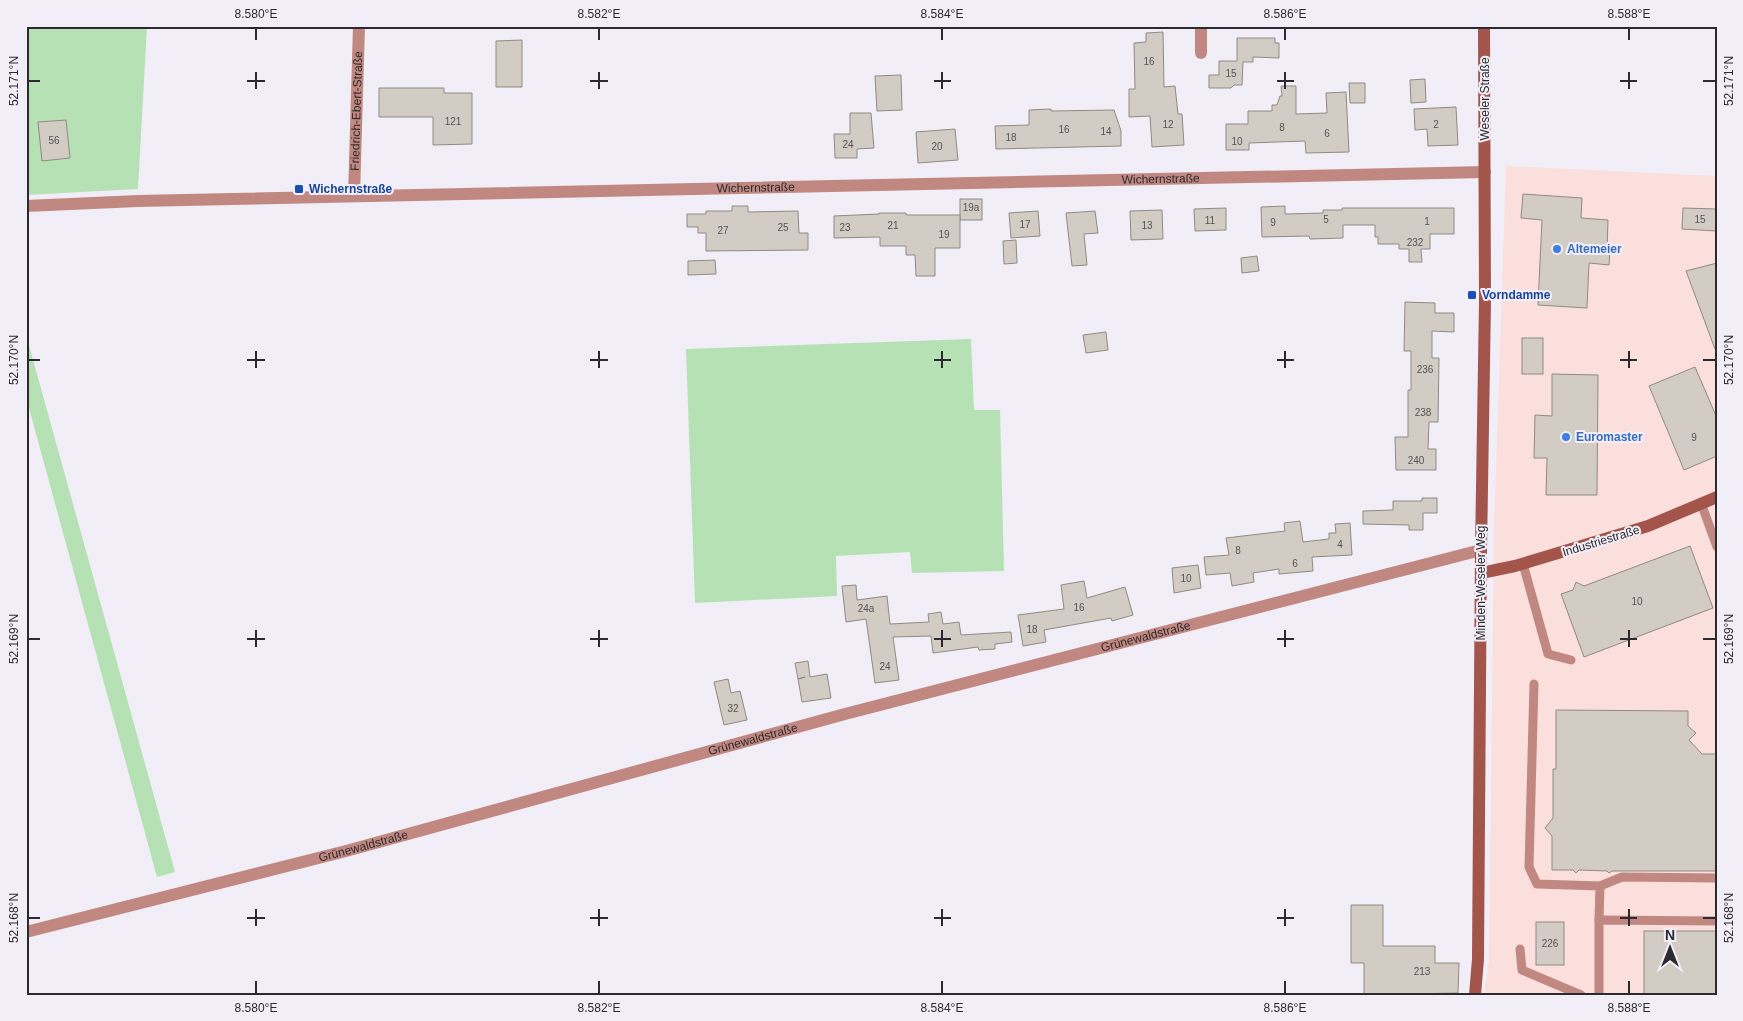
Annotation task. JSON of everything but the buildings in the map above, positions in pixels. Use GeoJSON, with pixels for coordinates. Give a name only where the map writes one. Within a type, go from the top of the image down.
{"type":"FeatureCollection","features":[{"type":"Feature","properties":{"kind":"street","name":"Friedrich-Ebert-Straße"},"geometry":{"type":"LineString","coordinates":[[354,196],[359,26]]}},
{"type":"Feature","properties":{"kind":"street"},"geometry":{"type":"LineString","coordinates":[[1200,53],[1201,26]]}},
{"type":"Feature","properties":{"kind":"street","name":"Weseler Straße"},"geometry":{"type":"LineString","coordinates":[[1484,26],[1485,172]]}},
{"type":"Feature","properties":{"kind":"street","name":"Wichernstraße"},"geometry":{"type":"LineString","coordinates":[[26,206],[138,201],[1485,172]]}},
{"type":"Feature","properties":{"kind":"street","name":"Minden-Weseler Weg"},"geometry":{"type":"LineString","coordinates":[[1477,994],[1485,172]]}},
{"type":"Feature","properties":{"kind":"street","name":"Industriestraße"},"geometry":{"type":"LineString","coordinates":[[1481,572],[1523,564],[1648,526],[1717,497]]}},
{"type":"Feature","properties":{"kind":"street","name":"Grünewaldstraße"},"geometry":{"type":"LineString","coordinates":[[26,932],[346,851],[845,714],[1481,550]]}},
{"type":"Feature","properties":{"kind":"lane"},"geometry":{"type":"LineString","coordinates":[[1701,503],[1717,547]]}},
{"type":"Feature","properties":{"kind":"lane"},"geometry":{"type":"LineString","coordinates":[[1523,564],[1548,654],[1571,660]]}},
{"type":"Feature","properties":{"kind":"lane"},"geometry":{"type":"LineString","coordinates":[[1534,684],[1529,868],[1537,884],[1600,886],[1622,877],[1717,878]]}},
{"type":"Feature","properties":{"kind":"lane"},"geometry":{"type":"LineString","coordinates":[[1599,995],[1600,886]]}},
{"type":"Feature","properties":{"kind":"lane"},"geometry":{"type":"LineString","coordinates":[[1600,920],[1717,921]]}},
{"type":"Feature","properties":{"kind":"lane"},"geometry":{"type":"LineString","coordinates":[[1520,949],[1522,970],[1581,995]]}},
{"type":"Feature","properties":{"kind":"shaded area"},"geometry":{"type":"Polygon","coordinates":[[[1506,166],[1717,176],[1717,995],[1484,995],[1489,960],[1494,530],[1506,166]]]}},
{"type":"Feature","properties":{"kind":"green space"},"geometry":{"type":"Polygon","coordinates":[[[26,26],[147,26],[138,189],[26,195],[26,26]]]}},
{"type":"Feature","properties":{"kind":"green space"},"geometry":{"type":"Polygon","coordinates":[[[26,338],[175,872],[157,877],[26,397],[26,338]]]}},
{"type":"Feature","properties":{"kind":"green space"},"geometry":{"type":"Polygon","coordinates":[[[971,339],[974,410],[1000,410],[1004,571],[912,573],[910,552],[836,556],[837,596],[695,603],[686,349],[971,339]]]}},
{"type":"Feature","properties":{"kind":"place","name":"Wichernstraße"},"geometry":{"type":"Point","coordinates":[299,189]}},
{"type":"Feature","properties":{"kind":"place","name":"Altemeier"},"geometry":{"type":"Point","coordinates":[1557,249]}},
{"type":"Feature","properties":{"kind":"place","name":"Vorndamme"},"geometry":{"type":"Point","coordinates":[1472,295]}},
{"type":"Feature","properties":{"kind":"place","name":"Euromaster"},"geometry":{"type":"Point","coordinates":[1566,437]}}]}
